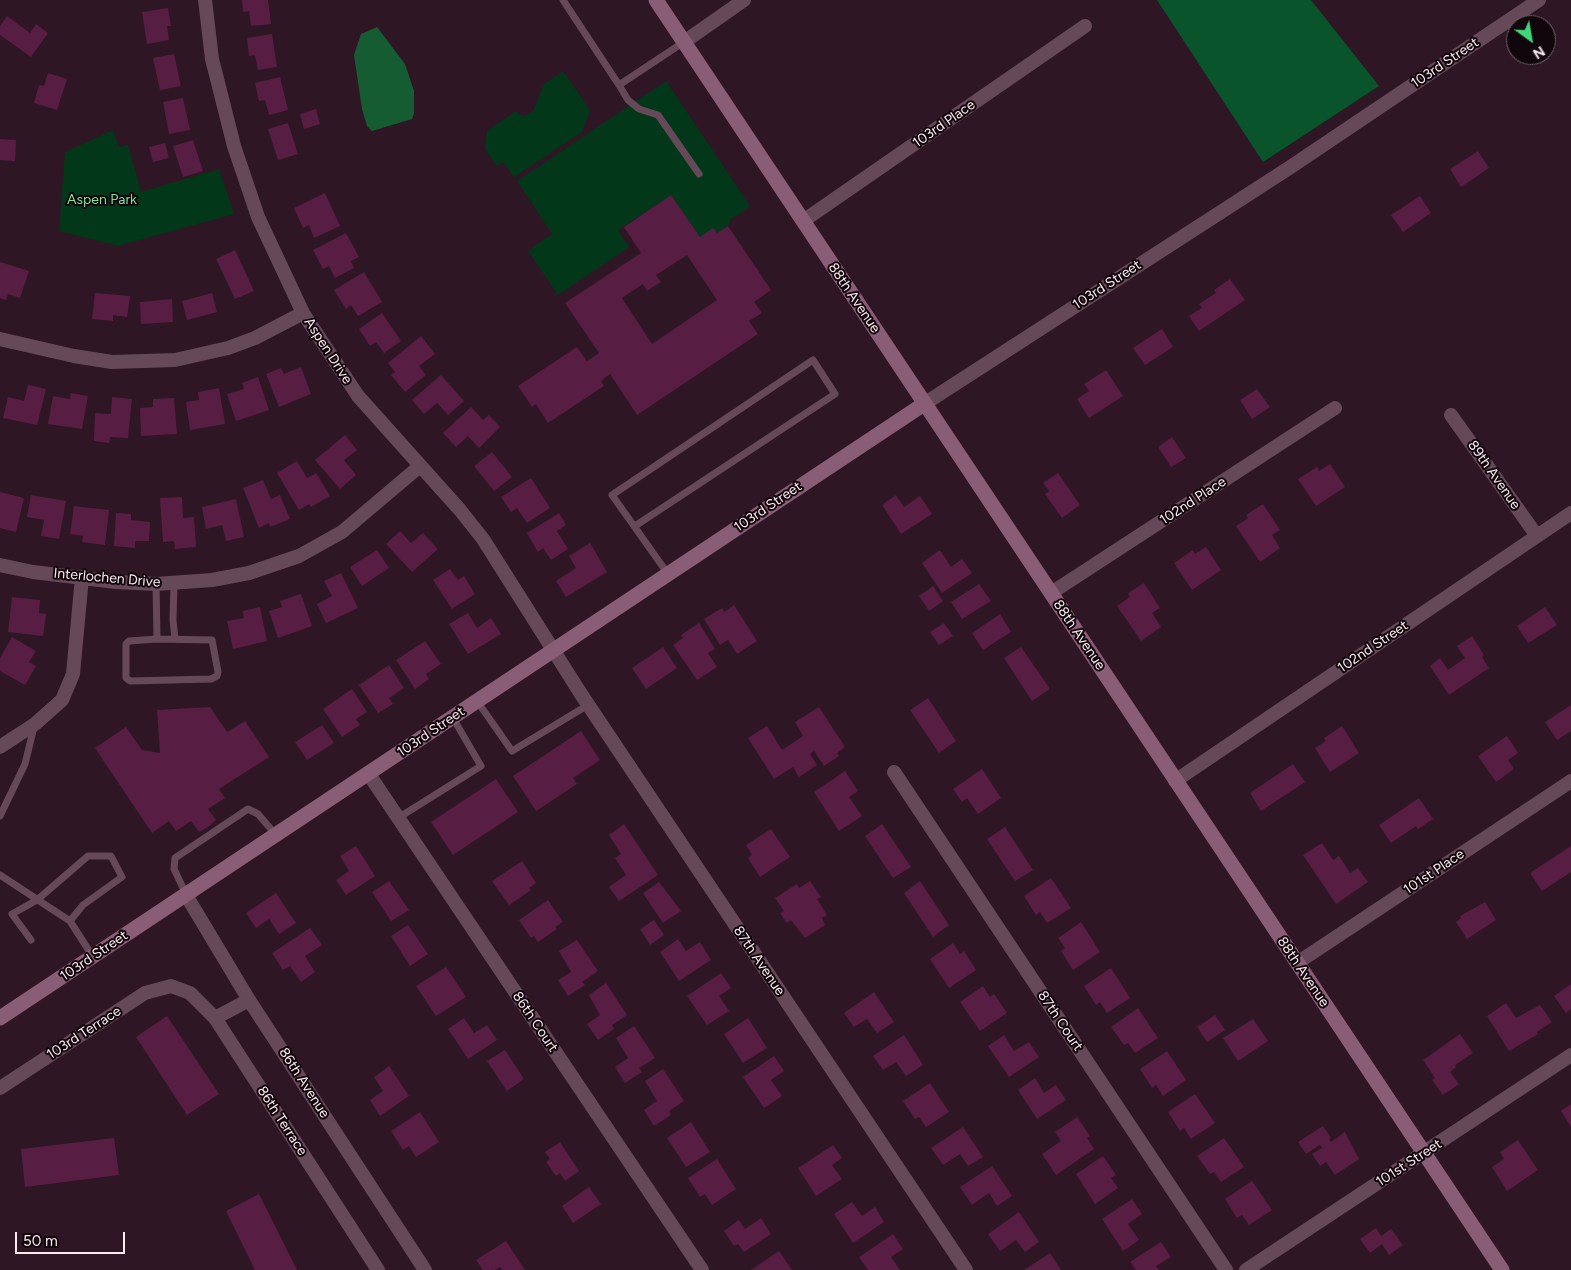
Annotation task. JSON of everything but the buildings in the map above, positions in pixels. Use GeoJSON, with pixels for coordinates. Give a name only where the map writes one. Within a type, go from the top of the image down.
{"type":"FeatureCollection","features":[{"type":"Feature","properties":{"kind":"street","name":"Aspen Drive"},"geometry":{"type":"LineString","coordinates":[[205,0],[212,59],[236,155],[265,232],[303,313],[358,396],[471,523],[554,650]]}},
{"type":"Feature","properties":{"kind":"street","name":"88th Avenue"},"geometry":{"type":"LineString","coordinates":[[656,0],[1502,1270]]}},
{"type":"Feature","properties":{"kind":"street"},"geometry":{"type":"LineString","coordinates":[[684,42],[744,0]]}},
{"type":"Feature","properties":{"kind":"street","name":"103rd Street"},"geometry":{"type":"LineString","coordinates":[[0,1018],[924,404],[1289,168],[1539,0]]}},
{"type":"Feature","properties":{"kind":"street","name":"103rd Place"},"geometry":{"type":"LineString","coordinates":[[803,221],[1086,26]]}},
{"type":"Feature","properties":{"kind":"street"},"geometry":{"type":"LineString","coordinates":[[0,339],[74,356],[112,362],[175,360],[228,348],[255,338],[303,313]]}},
{"type":"Feature","properties":{"kind":"street","name":"102nd Place"},"geometry":{"type":"LineString","coordinates":[[1051,593],[1335,408]]}},
{"type":"Feature","properties":{"kind":"street","name":"89th Avenue"},"geometry":{"type":"LineString","coordinates":[[1451,415],[1537,536]]}},
{"type":"Feature","properties":{"kind":"street","name":"Interlochen Drive"},"geometry":{"type":"LineString","coordinates":[[0,565],[33,572],[156,584],[212,580],[249,573],[299,556],[342,532],[420,466]]}},
{"type":"Feature","properties":{"kind":"street","name":"102nd Street"},"geometry":{"type":"LineString","coordinates":[[1176,781],[1571,514]]}},
{"type":"Feature","properties":{"kind":"street"},"geometry":{"type":"LineString","coordinates":[[0,747],[35,724],[62,700],[74,674],[82,577]]}},
{"type":"Feature","properties":{"kind":"street","name":"87th Avenue"},"geometry":{"type":"LineString","coordinates":[[554,650],[588,705],[966,1270]]}},
{"type":"Feature","properties":{"kind":"street","name":"87th Court"},"geometry":{"type":"LineString","coordinates":[[894,772],[1226,1270]]}},
{"type":"Feature","properties":{"kind":"street","name":"86th Court"},"geometry":{"type":"LineString","coordinates":[[368,773],[702,1270]]}},
{"type":"Feature","properties":{"kind":"street","name":"101st Place"},"geometry":{"type":"LineString","coordinates":[[1297,963],[1571,781]]}},
{"type":"Feature","properties":{"kind":"street","name":"86th Avenue"},"geometry":{"type":"LineString","coordinates":[[186,895],[249,1000],[425,1270]]}},
{"type":"Feature","properties":{"kind":"street","name":"86th Terrace"},"geometry":{"type":"LineString","coordinates":[[171,986],[190,994],[215,1018],[378,1270]]}},
{"type":"Feature","properties":{"kind":"street","name":"103rd Terrace"},"geometry":{"type":"LineString","coordinates":[[0,1088],[145,993],[171,986]]}},
{"type":"Feature","properties":{"kind":"street"},"geometry":{"type":"LineString","coordinates":[[215,1018],[249,1000]]}},
{"type":"Feature","properties":{"kind":"street","name":"101st Street"},"geometry":{"type":"LineString","coordinates":[[1246,1270],[1571,1055]]}},
{"type":"Feature","properties":{"kind":"lane"},"geometry":{"type":"LineString","coordinates":[[563,0],[628,100],[639,109],[658,115],[699,174]]}},
{"type":"Feature","properties":{"kind":"lane"},"geometry":{"type":"LineString","coordinates":[[619,85],[684,42]]}},
{"type":"Feature","properties":{"kind":"lane"},"geometry":{"type":"LineString","coordinates":[[635,526],[835,394],[813,360],[612,495],[668,574]]}},
{"type":"Feature","properties":{"kind":"lane"},"geometry":{"type":"LineString","coordinates":[[156,584],[157,639]]}},
{"type":"Feature","properties":{"kind":"lane"},"geometry":{"type":"LineString","coordinates":[[174,584],[173,620],[175,638]]}},
{"type":"Feature","properties":{"kind":"lane"},"geometry":{"type":"LineString","coordinates":[[157,639],[212,640],[218,672],[217,676],[211,679],[130,681],[126,674],[126,644],[128,641],[157,639]]}},
{"type":"Feature","properties":{"kind":"lane"},"geometry":{"type":"LineString","coordinates":[[477,701],[512,751],[588,705]]}},
{"type":"Feature","properties":{"kind":"lane"},"geometry":{"type":"LineString","coordinates":[[398,818],[481,766],[453,717]]}},
{"type":"Feature","properties":{"kind":"lane"},"geometry":{"type":"LineString","coordinates":[[0,816],[25,764],[35,724]]}},
{"type":"Feature","properties":{"kind":"lane"},"geometry":{"type":"LineString","coordinates":[[186,895],[174,869],[175,858],[248,809],[258,814],[276,835]]}},
{"type":"Feature","properties":{"kind":"lane"},"geometry":{"type":"LineString","coordinates":[[31,940],[12,914],[37,900],[88,856],[111,856],[122,877],[83,905],[70,921]]}},
{"type":"Feature","properties":{"kind":"lane"},"geometry":{"type":"LineString","coordinates":[[0,876],[70,921],[93,957]]}},
{"type":"Feature","properties":{"kind":"green space"},"geometry":{"type":"Polygon","coordinates":[[[563,71],[590,110],[582,132],[514,177],[503,162],[497,166],[485,149],[487,131],[516,111],[520,115],[525,116],[533,111],[544,84],[563,71]]]}},
{"type":"Feature","properties":{"kind":"green space"},"geometry":{"type":"Polygon","coordinates":[[[666,81],[750,206],[731,219],[728,226],[717,233],[700,237],[671,195],[618,230],[629,247],[558,295],[528,251],[552,234],[517,181],[666,81]]]}},
{"type":"Feature","properties":{"kind":"green space","name":"Aspen Park"},"geometry":{"type":"Polygon","coordinates":[[[113,130],[119,147],[128,145],[141,192],[219,169],[234,214],[118,246],[59,231],[65,152],[113,130]]]}},
{"type":"Feature","properties":{"kind":"shaded area"},"geometry":{"type":"Polygon","coordinates":[[[1157,0],[1311,0],[1379,86],[1263,162],[1157,0]]]}},
{"type":"Feature","properties":{"kind":"shaded area"},"geometry":{"type":"Polygon","coordinates":[[[377,27],[405,64],[414,91],[414,113],[412,119],[372,131],[367,126],[362,109],[354,55],[361,34],[377,27]]]}}]}
